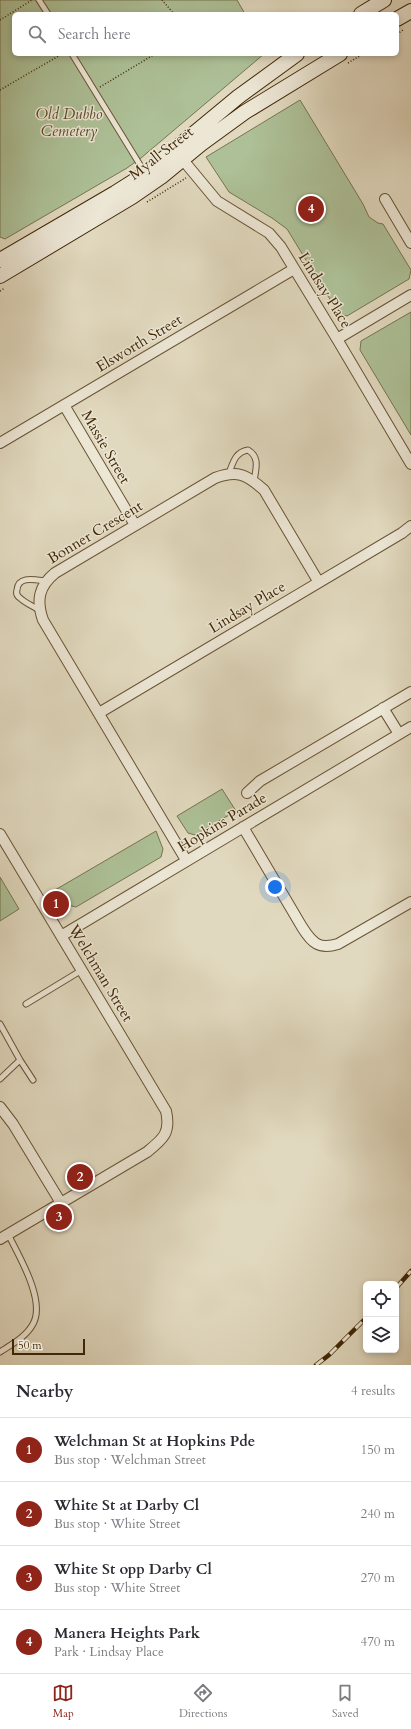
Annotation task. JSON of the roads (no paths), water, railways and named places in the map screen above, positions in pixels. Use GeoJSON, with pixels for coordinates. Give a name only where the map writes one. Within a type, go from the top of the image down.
{"type":"FeatureCollection","features":[{"type":"Feature","properties":{"kind":"street"},"geometry":{"type":"LineString","coordinates":[[364,12],[384,0]]}},
{"type":"Feature","properties":{"kind":"street"},"geometry":{"type":"LineString","coordinates":[[399,19],[411,11]]}},
{"type":"Feature","properties":{"kind":"street","name":"Myall Street"},"geometry":{"type":"LineString","coordinates":[[0,260],[145,174],[238,97],[294,56]]}},
{"type":"Feature","properties":{"kind":"street","name":"Myall Street"},"geometry":{"type":"LineString","coordinates":[[0,276],[132,197],[161,177],[217,132],[245,112],[337,56]]}},
{"type":"Feature","properties":{"kind":"street","name":"Lindsay Place"},"geometry":{"type":"LineString","coordinates":[[183,160],[217,201],[269,233],[281,247],[338,338],[411,464]]}},
{"type":"Feature","properties":{"kind":"street"},"geometry":{"type":"LineString","coordinates":[[385,200],[411,243]]}},
{"type":"Feature","properties":{"kind":"street","name":"Elsworth Street"},"geometry":{"type":"LineString","coordinates":[[0,443],[294,269]]}},
{"type":"Feature","properties":{"kind":"street"},"geometry":{"type":"LineString","coordinates":[[338,338],[411,295]]}},
{"type":"Feature","properties":{"kind":"street","name":"Massie Street"},"geometry":{"type":"LineString","coordinates":[[64,405],[135,525]]}},
{"type":"Feature","properties":{"kind":"street"},"geometry":{"type":"LineString","coordinates":[[229,473],[242,475],[254,481],[264,490],[318,581]]}},
{"type":"Feature","properties":{"kind":"street","name":"Bonner Crescent"},"geometry":{"type":"LineString","coordinates":[[39,610],[41,590],[46,581],[55,573],[215,478],[229,473]]}},
{"type":"Feature","properties":{"kind":"street","name":"Lindsay Place"},"geometry":{"type":"LineString","coordinates":[[99,713],[318,581],[402,533],[411,526]]}},
{"type":"Feature","properties":{"kind":"street"},"geometry":{"type":"LineString","coordinates":[[39,610],[43,620],[186,860]]}},
{"type":"Feature","properties":{"kind":"street","name":"Hopkins Parade"},"geometry":{"type":"LineString","coordinates":[[247,793],[260,781],[411,692]]}},
{"type":"Feature","properties":{"kind":"street"},"geometry":{"type":"LineString","coordinates":[[383,708],[399,734]]}},
{"type":"Feature","properties":{"kind":"street","name":"Hopkins Parade"},"geometry":{"type":"LineString","coordinates":[[61,936],[411,727]]}},
{"type":"Feature","properties":{"kind":"street"},"geometry":{"type":"LineString","coordinates":[[243,827],[308,938],[317,945],[327,948],[338,944],[411,902]]}},
{"type":"Feature","properties":{"kind":"street","name":"Welchman Street"},"geometry":{"type":"LineString","coordinates":[[0,834],[166,1111],[168,1120],[168,1130],[161,1140],[147,1152],[61,1203]]}},
{"type":"Feature","properties":{"kind":"street"},"geometry":{"type":"LineString","coordinates":[[0,1108],[13,1124],[61,1203],[4,1236]]}},
{"type":"Feature","properties":{"kind":"lane"},"geometry":{"type":"LineString","coordinates":[[39,0],[47,12]]}},
{"type":"Feature","properties":{"kind":"lane"},"geometry":{"type":"LineString","coordinates":[[73,56],[145,174]]}},
{"type":"Feature","properties":{"kind":"lane"},"geometry":{"type":"LineString","coordinates":[[229,473],[237,455],[242,451],[248,450],[253,453],[256,458],[257,464],[254,481]]}},
{"type":"Feature","properties":{"kind":"lane"},"geometry":{"type":"LineString","coordinates":[[39,610],[20,598],[16,593],[17,587],[20,582],[25,579],[46,581]]}},
{"type":"Feature","properties":{"kind":"lane"},"geometry":{"type":"LineString","coordinates":[[26,1004],[82,970]]}},
{"type":"Feature","properties":{"kind":"lane"},"geometry":{"type":"LineString","coordinates":[[0,1024],[33,1080]]}},
{"type":"Feature","properties":{"kind":"lane"},"geometry":{"type":"LineString","coordinates":[[0,1079],[20,1060]]}},
{"type":"Feature","properties":{"kind":"lane"},"geometry":{"type":"LineString","coordinates":[[0,1352],[22,1337],[34,1324],[37,1306],[34,1288],[4,1236]]}},
{"type":"Feature","properties":{"kind":"railway"},"geometry":{"type":"LineString","coordinates":[[399,1285],[411,1271]]}},
{"type":"Feature","properties":{"kind":"railway"},"geometry":{"type":"LineString","coordinates":[[316,1365],[329,1355],[363,1321]]}},
{"type":"Feature","properties":{"kind":"place","name":"Manera Heights Park"},"geometry":{"type":"Point","coordinates":[311,209]}},
{"type":"Feature","properties":{"kind":"place","name":"Welchman St at Hopkins Pde"},"geometry":{"type":"Point","coordinates":[56,904]}},
{"type":"Feature","properties":{"kind":"place","name":"White St at Darby Cl"},"geometry":{"type":"Point","coordinates":[80,1177]}},
{"type":"Feature","properties":{"kind":"place","name":"White St opp Darby Cl"},"geometry":{"type":"Point","coordinates":[59,1217]}},
{"type":"Feature","properties":{"kind":"park label","name":"Old Dubbo Cemetery"},"geometry":{"type":"Point","coordinates":[69,122]}}]}
